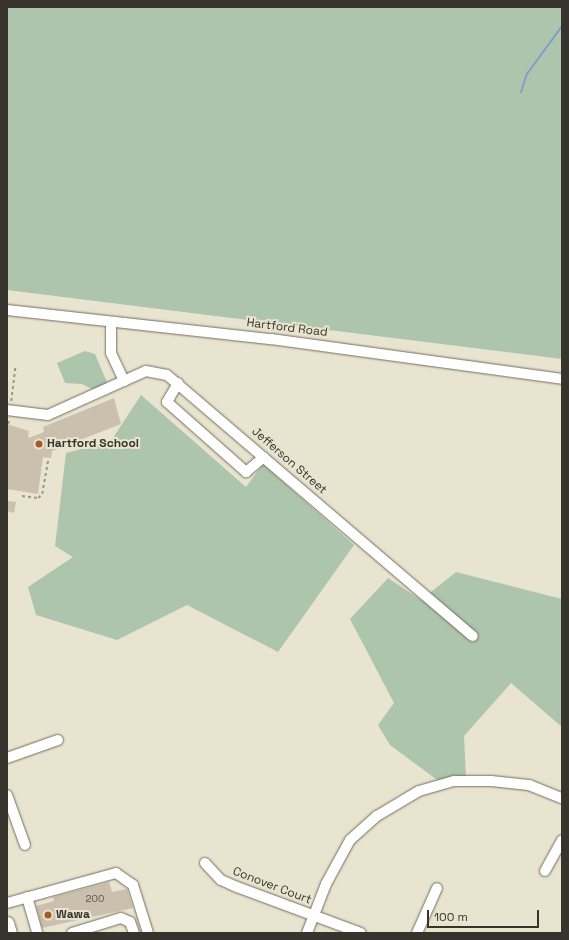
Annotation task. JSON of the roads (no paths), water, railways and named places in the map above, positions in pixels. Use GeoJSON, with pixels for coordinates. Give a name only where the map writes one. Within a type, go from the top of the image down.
{"type":"FeatureCollection","features":[{"type":"Feature","properties":{"kind":"main road"},"geometry":{"type":"LineString","coordinates":[[7,923],[10,933]]}},
{"type":"Feature","properties":{"kind":"street","name":"Hartford Road"},"geometry":{"type":"LineString","coordinates":[[7,310],[111,324],[278,340],[562,379]]}},
{"type":"Feature","properties":{"kind":"street"},"geometry":{"type":"LineString","coordinates":[[111,324],[111,353],[124,381]]}},
{"type":"Feature","properties":{"kind":"street","name":"Jefferson Street"},"geometry":{"type":"LineString","coordinates":[[8,410],[48,415],[109,387],[151,370],[178,383],[473,636]]}},
{"type":"Feature","properties":{"kind":"street"},"geometry":{"type":"LineString","coordinates":[[178,383],[167,402],[246,472],[264,457]]}},
{"type":"Feature","properties":{"kind":"street"},"geometry":{"type":"LineString","coordinates":[[7,758],[58,740]]}},
{"type":"Feature","properties":{"kind":"street"},"geometry":{"type":"LineString","coordinates":[[308,933],[313,916],[335,866],[350,840],[377,816],[419,791],[455,781],[491,781],[529,785],[562,798]]}},
{"type":"Feature","properties":{"kind":"street"},"geometry":{"type":"LineString","coordinates":[[8,793],[25,845]]}},
{"type":"Feature","properties":{"kind":"street"},"geometry":{"type":"LineString","coordinates":[[545,871],[562,840]]}},
{"type":"Feature","properties":{"kind":"street","name":"Conover Court"},"geometry":{"type":"LineString","coordinates":[[206,863],[221,880],[361,933]]}},
{"type":"Feature","properties":{"kind":"street"},"geometry":{"type":"LineString","coordinates":[[7,903],[106,874],[119,874],[133,885],[148,933]]}},
{"type":"Feature","properties":{"kind":"street"},"geometry":{"type":"LineString","coordinates":[[417,933],[437,888]]}},
{"type":"Feature","properties":{"kind":"street"},"geometry":{"type":"LineString","coordinates":[[27,897],[37,933]]}},
{"type":"Feature","properties":{"kind":"street"},"geometry":{"type":"LineString","coordinates":[[72,933],[85,931],[123,918],[130,923],[134,933]]}},
{"type":"Feature","properties":{"kind":"waterway"},"geometry":{"type":"LineString","coordinates":[[521,92],[527,74],[562,26]]}},
{"type":"Feature","properties":{"kind":"place","name":"Hartford School"},"geometry":{"type":"Point","coordinates":[39,444]}},
{"type":"Feature","properties":{"kind":"place","name":"Wawa"},"geometry":{"type":"Point","coordinates":[48,915]}}]}
